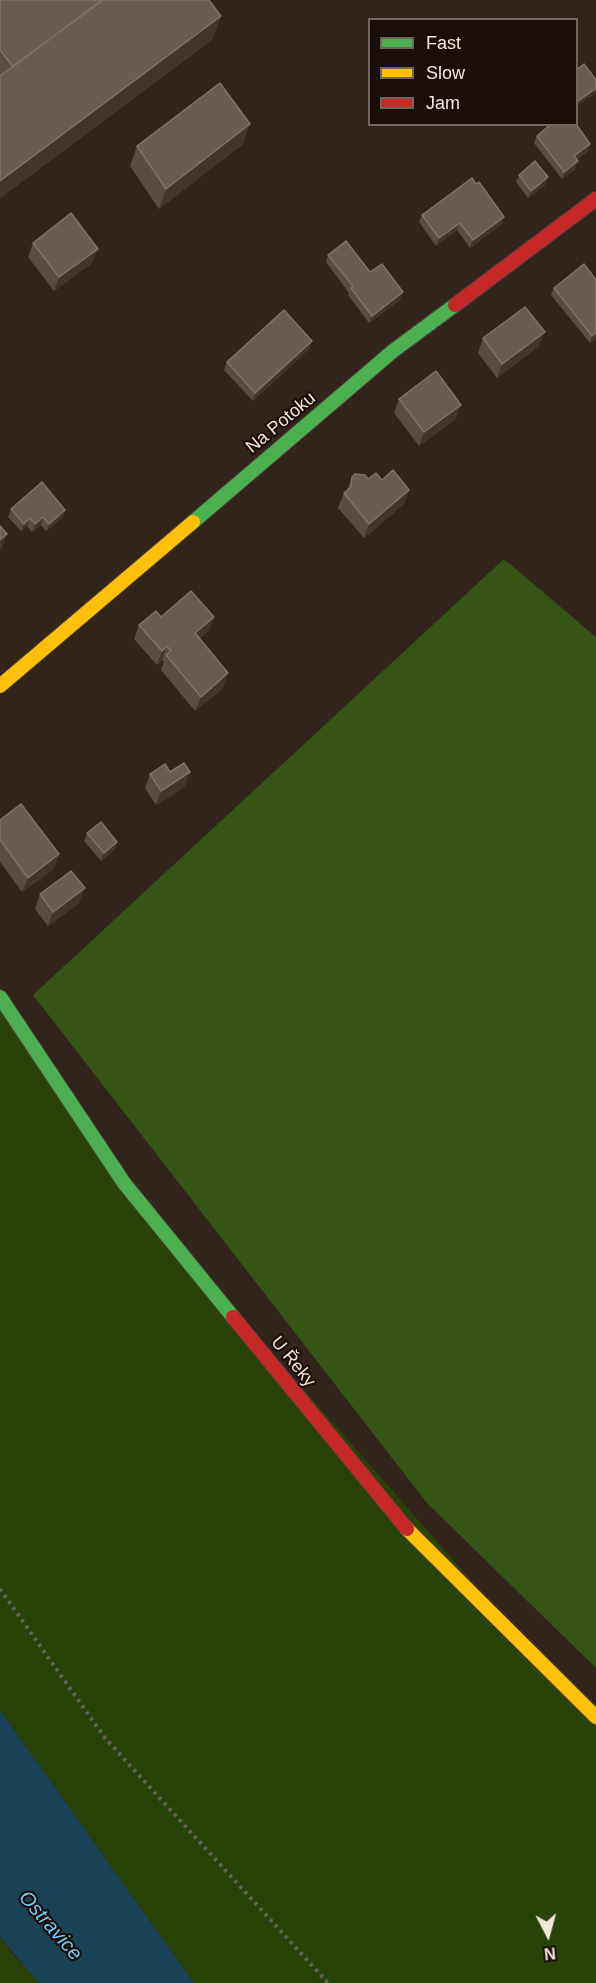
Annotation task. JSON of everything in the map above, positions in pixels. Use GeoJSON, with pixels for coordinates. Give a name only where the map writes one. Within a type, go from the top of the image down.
{"type":"FeatureCollection","features":[{"type":"Feature","properties":{"kind":"street","name":"Na Potoku"},"geometry":{"type":"LineString","coordinates":[[0,686],[393,351],[596,199]]}},
{"type":"Feature","properties":{"kind":"street","name":"U Řeky"},"geometry":{"type":"LineString","coordinates":[[0,997],[124,1184],[403,1525],[596,1717]]}},
{"type":"Feature","properties":{"kind":"path"},"geometry":{"type":"LineString","coordinates":[[0,1589],[105,1738],[328,1983]]}},
{"type":"Feature","properties":{"kind":"green space"},"geometry":{"type":"Polygon","coordinates":[[[504,559],[596,637],[596,1668],[427,1503],[33,995],[504,559]]]}},
{"type":"Feature","properties":{"kind":"green space"},"geometry":{"type":"Polygon","coordinates":[[[0,999],[124,1184],[596,1723],[596,1983],[194,1983],[0,1710],[0,999]]]}},
{"type":"Feature","properties":{"kind":"green space"},"geometry":{"type":"Polygon","coordinates":[[[0,1937],[13,1954],[41,1983],[0,1983],[0,1937]]]}},
{"type":"Feature","properties":{"kind":"water","name":"Ostravice"},"geometry":{"type":"Polygon","coordinates":[[[0,1710],[194,1983],[39,1983],[0,1937],[0,1710]]]}},
{"type":"Feature","properties":{"kind":"building"},"geometry":{"type":"Polygon","coordinates":[[[0,0],[102,0],[13,67],[0,50],[0,0]]]}},
{"type":"Feature","properties":{"kind":"building"},"geometry":{"type":"Polygon","coordinates":[[[103,0],[209,0],[221,16],[0,181],[0,76],[103,0]]]}},
{"type":"Feature","properties":{"kind":"building"},"geometry":{"type":"Polygon","coordinates":[[[584,64],[596,80],[596,88],[578,101],[578,68],[584,64]]]}},
{"type":"Feature","properties":{"kind":"building"},"geometry":{"type":"Polygon","coordinates":[[[220,83],[250,124],[166,189],[137,146],[220,83]]]}},
{"type":"Feature","properties":{"kind":"building"},"geometry":{"type":"Polygon","coordinates":[[[549,126],[577,126],[590,144],[574,156],[578,161],[564,172],[537,136],[549,126]]]}},
{"type":"Feature","properties":{"kind":"building"},"geometry":{"type":"Polygon","coordinates":[[[535,161],[548,177],[531,191],[519,175],[535,161]]]}},
{"type":"Feature","properties":{"kind":"building"},"geometry":{"type":"Polygon","coordinates":[[[472,178],[476,184],[479,182],[504,217],[473,240],[460,223],[439,238],[422,215],[472,178]]]}},
{"type":"Feature","properties":{"kind":"building"},"geometry":{"type":"Polygon","coordinates":[[[71,213],[98,249],[59,277],[33,243],[71,213]]]}},
{"type":"Feature","properties":{"kind":"building"},"geometry":{"type":"Polygon","coordinates":[[[346,241],[370,272],[382,264],[403,292],[372,316],[351,288],[353,286],[328,255],[346,241]]]}},
{"type":"Feature","properties":{"kind":"building"},"geometry":{"type":"Polygon","coordinates":[[[584,264],[596,280],[596,333],[592,336],[554,288],[584,264]]]}},
{"type":"Feature","properties":{"kind":"building"},"geometry":{"type":"Polygon","coordinates":[[[525,307],[545,332],[502,364],[483,338],[525,307]]]}},
{"type":"Feature","properties":{"kind":"building"},"geometry":{"type":"Polygon","coordinates":[[[284,310],[312,341],[255,393],[227,362],[284,310]]]}},
{"type":"Feature","properties":{"kind":"building"},"geometry":{"type":"Polygon","coordinates":[[[436,371],[461,405],[424,432],[399,399],[436,371]]]}},
{"type":"Feature","properties":{"kind":"building"},"geometry":{"type":"Polygon","coordinates":[[[393,470],[409,490],[369,524],[344,493],[351,487],[352,477],[355,474],[365,475],[368,479],[376,473],[382,480],[393,470]]]}},
{"type":"Feature","properties":{"kind":"building"},"geometry":{"type":"Polygon","coordinates":[[[42,482],[65,510],[49,524],[43,517],[35,524],[30,518],[24,524],[11,509],[42,482]]]}},
{"type":"Feature","properties":{"kind":"building"},"geometry":{"type":"Polygon","coordinates":[[[0,526],[7,534],[0,540],[0,526]]]}},
{"type":"Feature","properties":{"kind":"building"},"geometry":{"type":"Polygon","coordinates":[[[191,591],[214,617],[195,633],[228,673],[201,697],[166,655],[171,651],[167,646],[162,651],[139,625],[156,611],[161,617],[191,591]]]}},
{"type":"Feature","properties":{"kind":"building"},"geometry":{"type":"Polygon","coordinates":[[[184,763],[190,772],[161,791],[150,774],[165,764],[170,772],[184,763]]]}},
{"type":"Feature","properties":{"kind":"building"},"geometry":{"type":"Polygon","coordinates":[[[21,804],[59,854],[28,878],[0,840],[0,820],[21,804]]]}},
{"type":"Feature","properties":{"kind":"building"},"geometry":{"type":"Polygon","coordinates":[[[101,822],[117,842],[104,853],[87,833],[101,822]]]}},
{"type":"Feature","properties":{"kind":"building"},"geometry":{"type":"Polygon","coordinates":[[[71,871],[85,888],[53,912],[40,894],[71,871]]]}},
{"type":"Feature","properties":{"kind":"traffic: fast"},"geometry":{"type":"LineString","coordinates":[[193,522],[393,351],[455,305]]}},
{"type":"Feature","properties":{"kind":"traffic: fast"},"geometry":{"type":"LineString","coordinates":[[0,997],[124,1183],[233,1317]]}},
{"type":"Feature","properties":{"kind":"traffic: slow"},"geometry":{"type":"LineString","coordinates":[[0,686],[193,522]]}},
{"type":"Feature","properties":{"kind":"traffic: slow"},"geometry":{"type":"LineString","coordinates":[[407,1529],[596,1717]]}},
{"type":"Feature","properties":{"kind":"traffic: jam"},"geometry":{"type":"LineString","coordinates":[[455,305],[596,199]]}},
{"type":"Feature","properties":{"kind":"traffic: jam"},"geometry":{"type":"LineString","coordinates":[[233,1317],[407,1529]]}}]}
